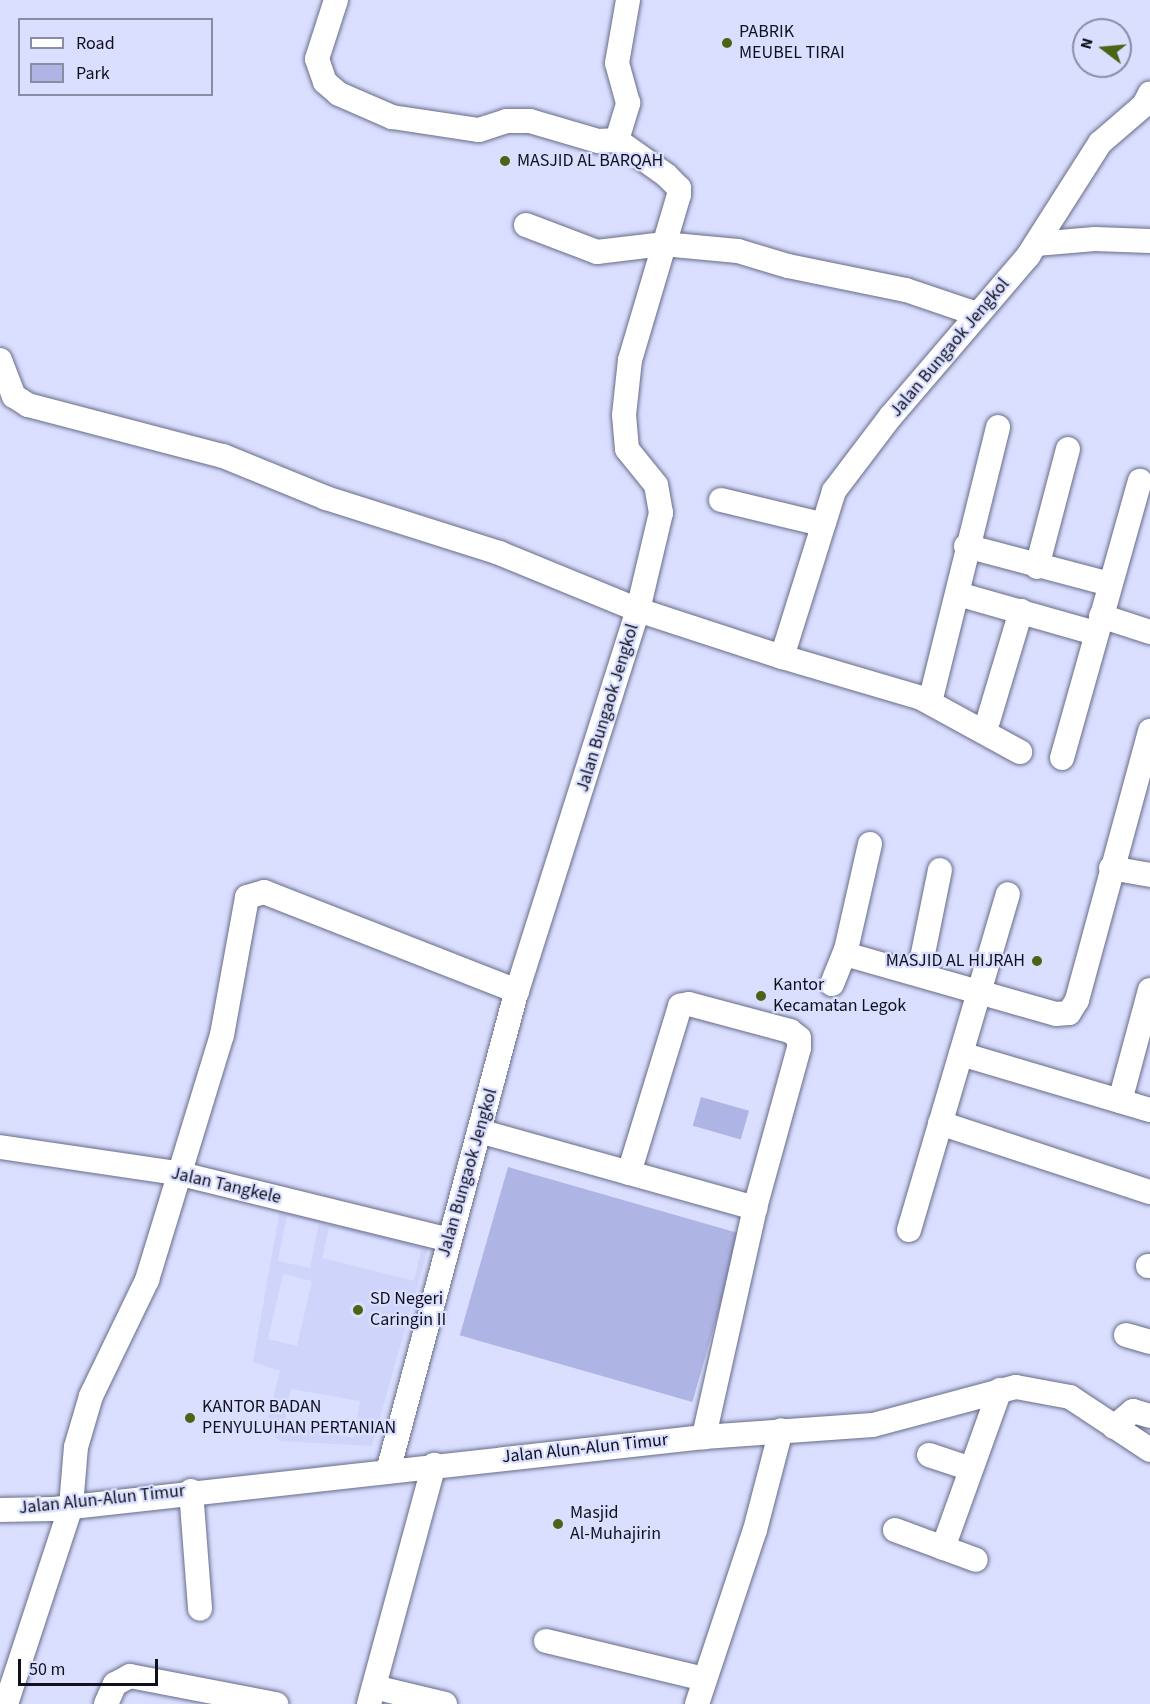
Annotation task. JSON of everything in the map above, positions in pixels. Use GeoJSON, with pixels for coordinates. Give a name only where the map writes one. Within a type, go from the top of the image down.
{"type":"FeatureCollection","features":[{"type":"Feature","properties":{"kind":"street"},"geometry":{"type":"LineString","coordinates":[[0,360],[14,396],[28,405],[223,456],[326,498],[499,553],[638,609],[661,501],[653,481],[627,449],[624,416],[630,360],[679,188],[616,140],[598,141],[530,121],[506,121],[478,130],[392,117],[339,94],[325,82],[317,59],[336,0]]}},
{"type":"Feature","properties":{"kind":"street"},"geometry":{"type":"LineString","coordinates":[[616,140],[628,103],[617,63],[628,0]]}},
{"type":"Feature","properties":{"kind":"street","name":"Jalan Bungaok Jengkol"},"geometry":{"type":"LineString","coordinates":[[388,1470],[517,991],[638,609],[782,657],[821,524],[834,491],[1036,244],[1092,153],[1144,105],[1150,93]]}},
{"type":"Feature","properties":{"kind":"street"},"geometry":{"type":"LineString","coordinates":[[526,225],[597,252],[663,244],[738,251],[788,266],[906,290],[977,314]]}},
{"type":"Feature","properties":{"kind":"street"},"geometry":{"type":"LineString","coordinates":[[1036,244],[1095,239],[1150,241]]}},
{"type":"Feature","properties":{"kind":"street"},"geometry":{"type":"LineString","coordinates":[[932,694],[958,594],[966,546],[998,427]]}},
{"type":"Feature","properties":{"kind":"street"},"geometry":{"type":"LineString","coordinates":[[1037,567],[1068,449]]}},
{"type":"Feature","properties":{"kind":"street"},"geometry":{"type":"LineString","coordinates":[[1062,758],[1140,481]]}},
{"type":"Feature","properties":{"kind":"street"},"geometry":{"type":"LineString","coordinates":[[721,500],[821,524]]}},
{"type":"Feature","properties":{"kind":"street"},"geometry":{"type":"LineString","coordinates":[[966,546],[1037,567],[1110,584]]}},
{"type":"Feature","properties":{"kind":"street"},"geometry":{"type":"LineString","coordinates":[[958,594],[1022,611],[1150,632]]}},
{"type":"Feature","properties":{"kind":"street"},"geometry":{"type":"LineString","coordinates":[[988,721],[1022,611]]}},
{"type":"Feature","properties":{"kind":"street"},"geometry":{"type":"LineString","coordinates":[[782,657],[921,698],[1020,752]]}},
{"type":"Feature","properties":{"kind":"street"},"geometry":{"type":"LineString","coordinates":[[846,950],[852,956],[919,973],[1056,1014],[1069,1013],[1077,1000],[1150,731]]}},
{"type":"Feature","properties":{"kind":"street"},"geometry":{"type":"LineString","coordinates":[[832,984],[846,950],[870,844]]}},
{"type":"Feature","properties":{"kind":"street"},"geometry":{"type":"LineString","coordinates":[[1111,868],[1150,875]]}},
{"type":"Feature","properties":{"kind":"street"},"geometry":{"type":"LineString","coordinates":[[919,973],[940,870]]}},
{"type":"Feature","properties":{"kind":"street"},"geometry":{"type":"LineString","coordinates":[[6,1704],[71,1506],[76,1447],[91,1396],[147,1280],[177,1173],[222,1035],[243,903],[252,893],[271,894],[517,991]]}},
{"type":"Feature","properties":{"kind":"street"},"geometry":{"type":"LineString","coordinates":[[909,1230],[961,1054],[982,992],[1008,894]]}},
{"type":"Feature","properties":{"kind":"street"},"geometry":{"type":"LineString","coordinates":[[1120,1101],[1150,990]]}},
{"type":"Feature","properties":{"kind":"street"},"geometry":{"type":"LineString","coordinates":[[629,1173],[680,1006],[689,1004],[768,1025],[790,1031],[799,1038],[799,1048],[755,1208],[704,1437]]}},
{"type":"Feature","properties":{"kind":"street"},"geometry":{"type":"LineString","coordinates":[[961,1054],[1150,1110]]}},
{"type":"Feature","properties":{"kind":"street"},"geometry":{"type":"LineString","coordinates":[[940,1123],[1150,1192]]}},
{"type":"Feature","properties":{"kind":"street"},"geometry":{"type":"LineString","coordinates":[[479,1131],[755,1208]]}},
{"type":"Feature","properties":{"kind":"street","name":"Jalan Tangkele"},"geometry":{"type":"LineString","coordinates":[[0,1147],[177,1173],[449,1240]]}},
{"type":"Feature","properties":{"kind":"street"},"geometry":{"type":"LineString","coordinates":[[1126,1335],[1150,1342]]}},
{"type":"Feature","properties":{"kind":"street","name":"Jalan Alun-Alun Timur"},"geometry":{"type":"LineString","coordinates":[[0,1510],[71,1506],[191,1491],[704,1437],[873,1425],[933,1412],[1016,1387],[1050,1391],[1070,1397],[1150,1450]]}},
{"type":"Feature","properties":{"kind":"street"},"geometry":{"type":"LineString","coordinates":[[943,1548],[1000,1390]]}},
{"type":"Feature","properties":{"kind":"street"},"geometry":{"type":"LineString","coordinates":[[1114,1427],[1132,1411],[1150,1416]]}},
{"type":"Feature","properties":{"kind":"street"},"geometry":{"type":"LineString","coordinates":[[697,1704],[754,1530],[781,1430]]}},
{"type":"Feature","properties":{"kind":"street"},"geometry":{"type":"LineString","coordinates":[[929,1455],[971,1469]]}},
{"type":"Feature","properties":{"kind":"street"},"geometry":{"type":"LineString","coordinates":[[434,1465],[372,1696],[446,1704]]}},
{"type":"Feature","properties":{"kind":"street"},"geometry":{"type":"LineString","coordinates":[[191,1491],[200,1610]]}},
{"type":"Feature","properties":{"kind":"street"},"geometry":{"type":"LineString","coordinates":[[895,1530],[976,1560]]}},
{"type":"Feature","properties":{"kind":"street"},"geometry":{"type":"LineString","coordinates":[[546,1641],[704,1679]]}},
{"type":"Feature","properties":{"kind":"street"},"geometry":{"type":"LineString","coordinates":[[106,1704],[115,1684],[130,1676],[276,1704]]}},
{"type":"Feature","properties":{"kind":"shaded area","name":"SD Negeri Caringin II"},"geometry":{"type":"Polygon","coordinates":[[[281,1204],[430,1241],[372,1446],[280,1441],[266,1426],[280,1371],[253,1362],[281,1204]],[[287,1216],[278,1261],[310,1268],[319,1223],[287,1216]],[[329,1227],[322,1258],[414,1281],[421,1250],[329,1227]],[[283,1274],[268,1339],[297,1346],[312,1281],[283,1274]],[[291,1389],[284,1425],[354,1438],[360,1401],[291,1389]]]}},
{"type":"Feature","properties":{"kind":"green space"},"geometry":{"type":"Polygon","coordinates":[[[701,1097],[749,1111],[741,1140],[693,1126],[701,1097]]]}},
{"type":"Feature","properties":{"kind":"green space"},"geometry":{"type":"Polygon","coordinates":[[[508,1167],[741,1234],[692,1402],[460,1335],[508,1167]]]}},
{"type":"Feature","properties":{"kind":"place","name":"PABRIK MEUBEL TIRAI"},"geometry":{"type":"Point","coordinates":[727,43]}},
{"type":"Feature","properties":{"kind":"place","name":"MASJID AL BARQAH"},"geometry":{"type":"Point","coordinates":[505,161]}},
{"type":"Feature","properties":{"kind":"place","name":"MASJID AL HIJRAH"},"geometry":{"type":"Point","coordinates":[1037,961]}},
{"type":"Feature","properties":{"kind":"place","name":"Kantor Kecamatan Legok"},"geometry":{"type":"Point","coordinates":[761,996]}},
{"type":"Feature","properties":{"kind":"place","name":"SD Negeri Caringin II"},"geometry":{"type":"Point","coordinates":[358,1310]}},
{"type":"Feature","properties":{"kind":"place","name":"KANTOR BADAN PENYULUHAN PERTANIAN"},"geometry":{"type":"Point","coordinates":[190,1418]}},
{"type":"Feature","properties":{"kind":"place","name":"Masjid Al-Muhajirin"},"geometry":{"type":"Point","coordinates":[558,1524]}}]}
